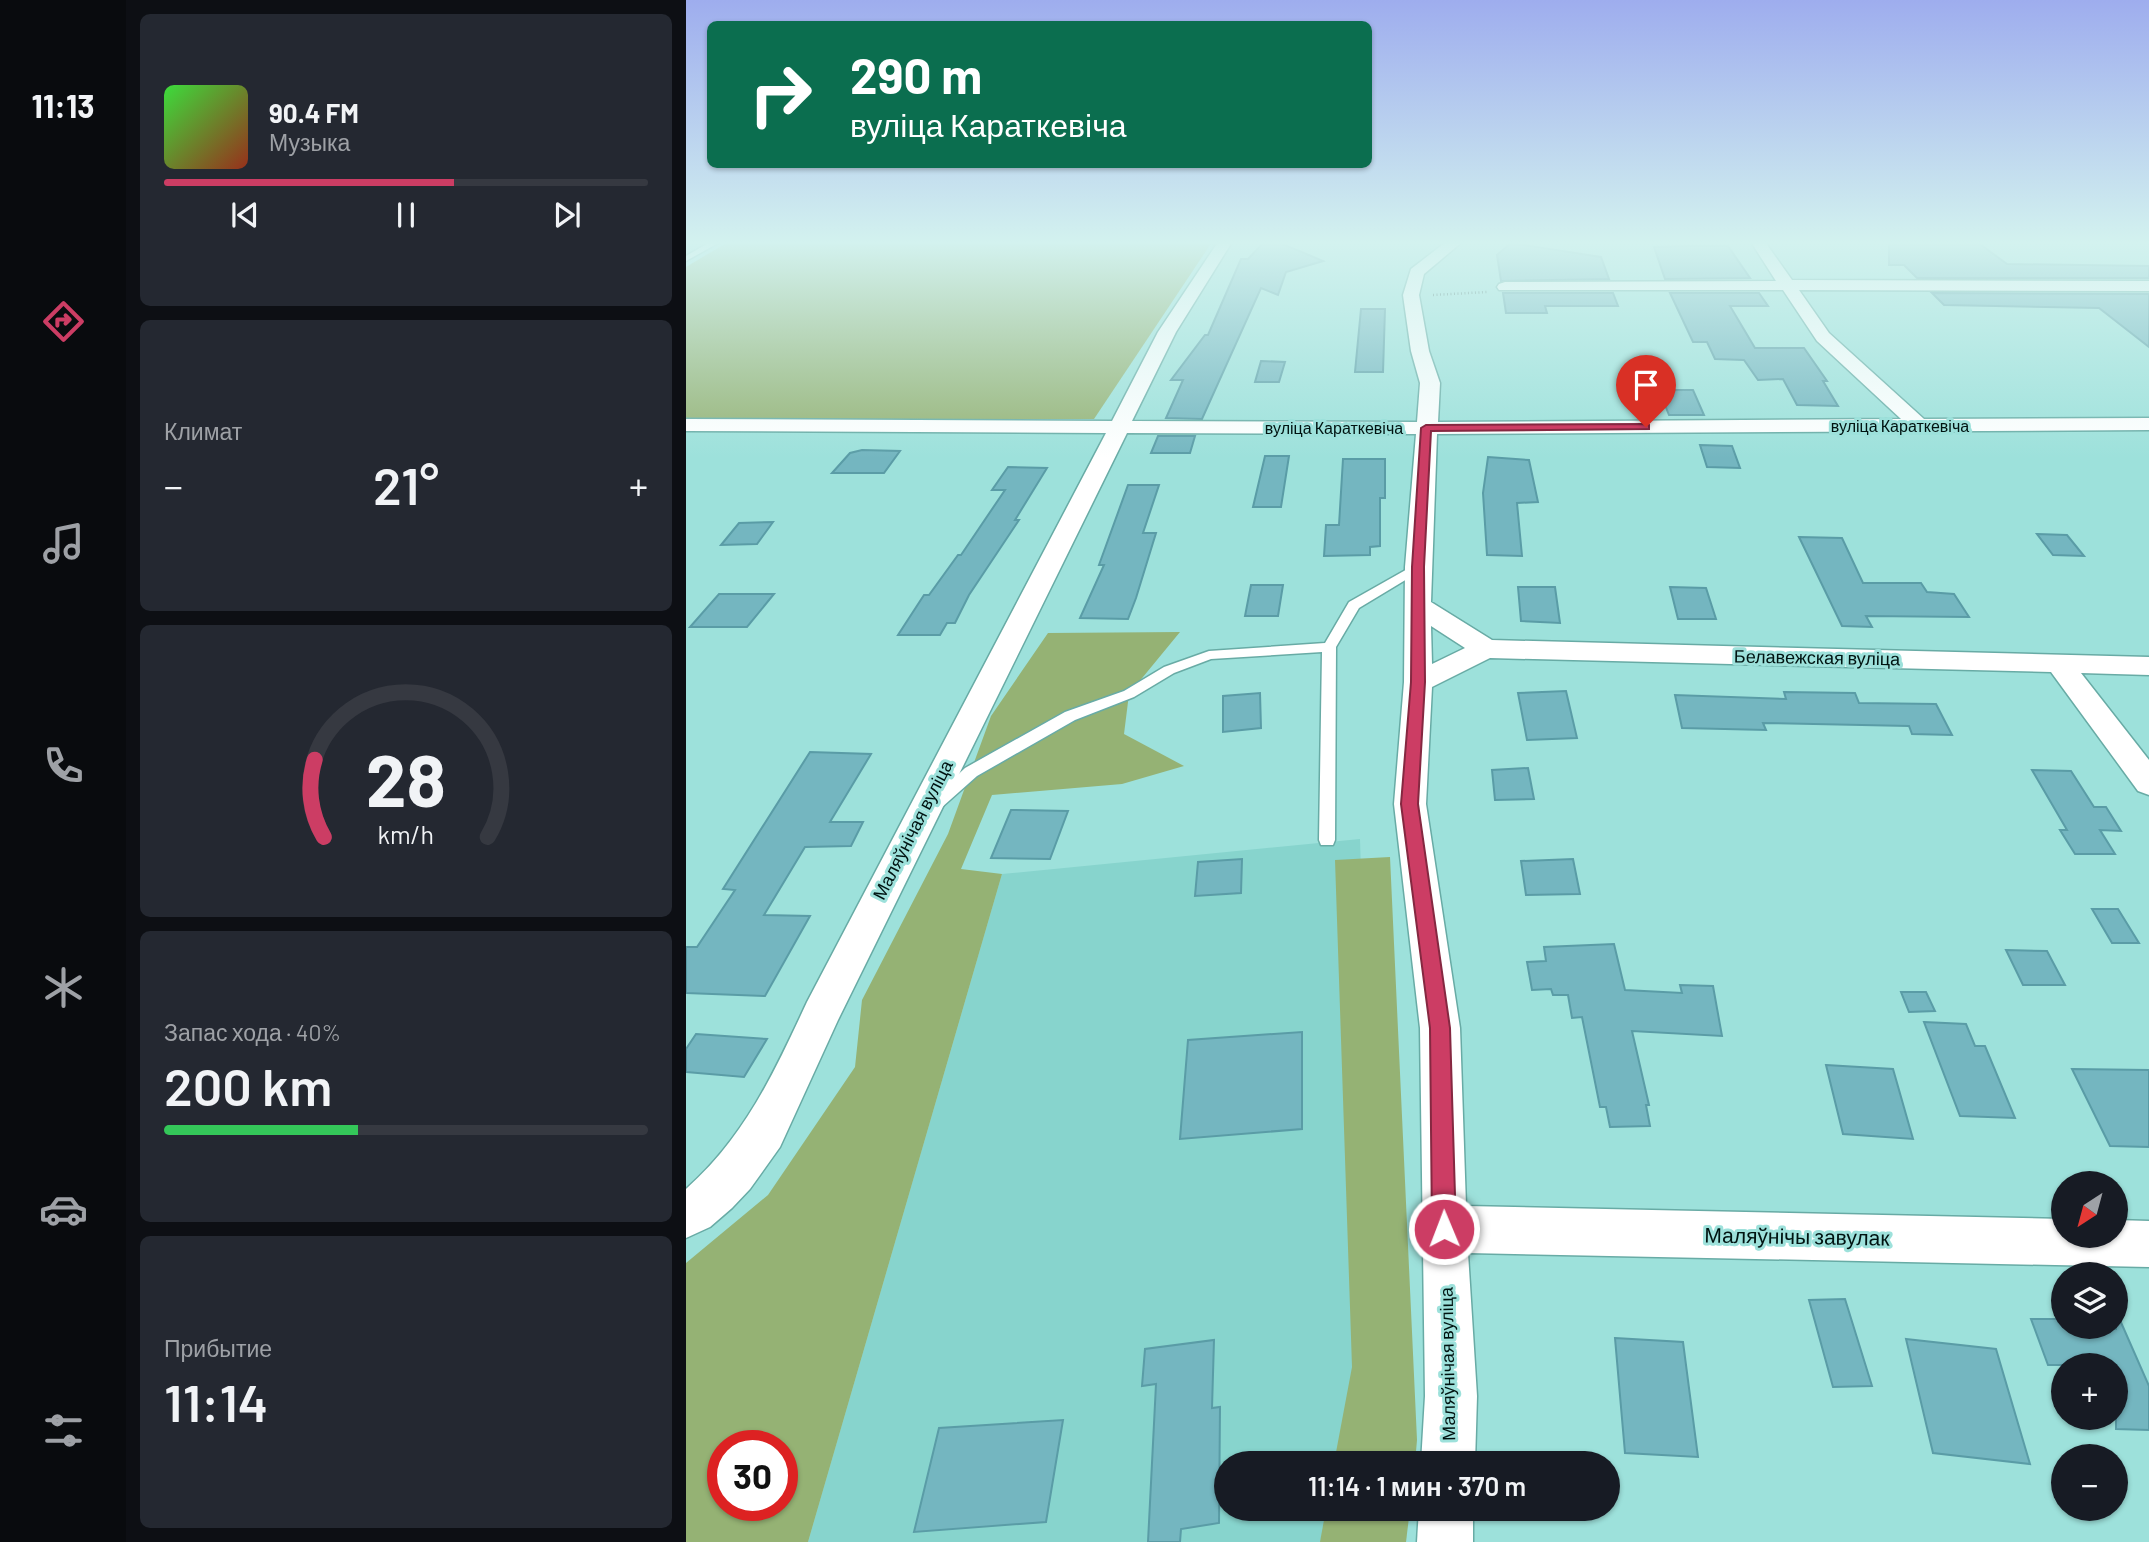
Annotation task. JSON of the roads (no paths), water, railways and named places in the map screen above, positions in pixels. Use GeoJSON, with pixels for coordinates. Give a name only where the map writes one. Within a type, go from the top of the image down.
{"type":"FeatureCollection","features":[{"type":"Feature","properties":{"kind":"street","name":"Маляўнічая вуліца"},"geometry":{"type":"LineString","coordinates":[[689,1216],[736,1174],[771,1124],[821,1013],[1119,428],[1137,385],[1176,314]]}},
{"type":"Feature","properties":{"kind":"street","name":"Маляўнічая вуліца"},"geometry":{"type":"LineString","coordinates":[[1414,314],[1420,351],[1430,383],[1418,567],[1418,682],[1409,804],[1440,1028],[1451,1396],[1449,1451]]}},
{"type":"Feature","properties":{"kind":"street"},"geometry":{"type":"LineString","coordinates":[[1807,314],[1823,337],[1920,426]]}},
{"type":"Feature","properties":{"kind":"street","name":"вуліца Караткевіча"},"geometry":{"type":"LineString","coordinates":[[686,425],[1426,428],[2149,424]]}},
{"type":"Feature","properties":{"kind":"street"},"geometry":{"type":"LineString","coordinates":[[686,446],[709,425]]}},
{"type":"Feature","properties":{"kind":"street"},"geometry":{"type":"LineString","coordinates":[[1418,605],[1486,649]]}},
{"type":"Feature","properties":{"kind":"street","name":"Белавежская вуліца"},"geometry":{"type":"LineString","coordinates":[[1418,682],[1486,649],[2149,666]]}},
{"type":"Feature","properties":{"kind":"street"},"geometry":{"type":"LineString","coordinates":[[2059,664],[2149,783]]}},
{"type":"Feature","properties":{"kind":"street","name":"Маляўнічы завулак"},"geometry":{"type":"LineString","coordinates":[[1444,1229],[2149,1244]]}},
{"type":"Feature","properties":{"kind":"street"},"geometry":{"type":"LineString","coordinates":[[1444,1542],[1445,1521]]}},
{"type":"Feature","properties":{"kind":"lane"},"geometry":{"type":"LineString","coordinates":[[1327,840],[1329,647],[1354,605],[1418,567]]}},
{"type":"Feature","properties":{"kind":"lane"},"geometry":{"type":"LineString","coordinates":[[918,819],[971,772],[1070,716],[1129,694],[1169,670],[1209,655],[1329,647]]}}]}
